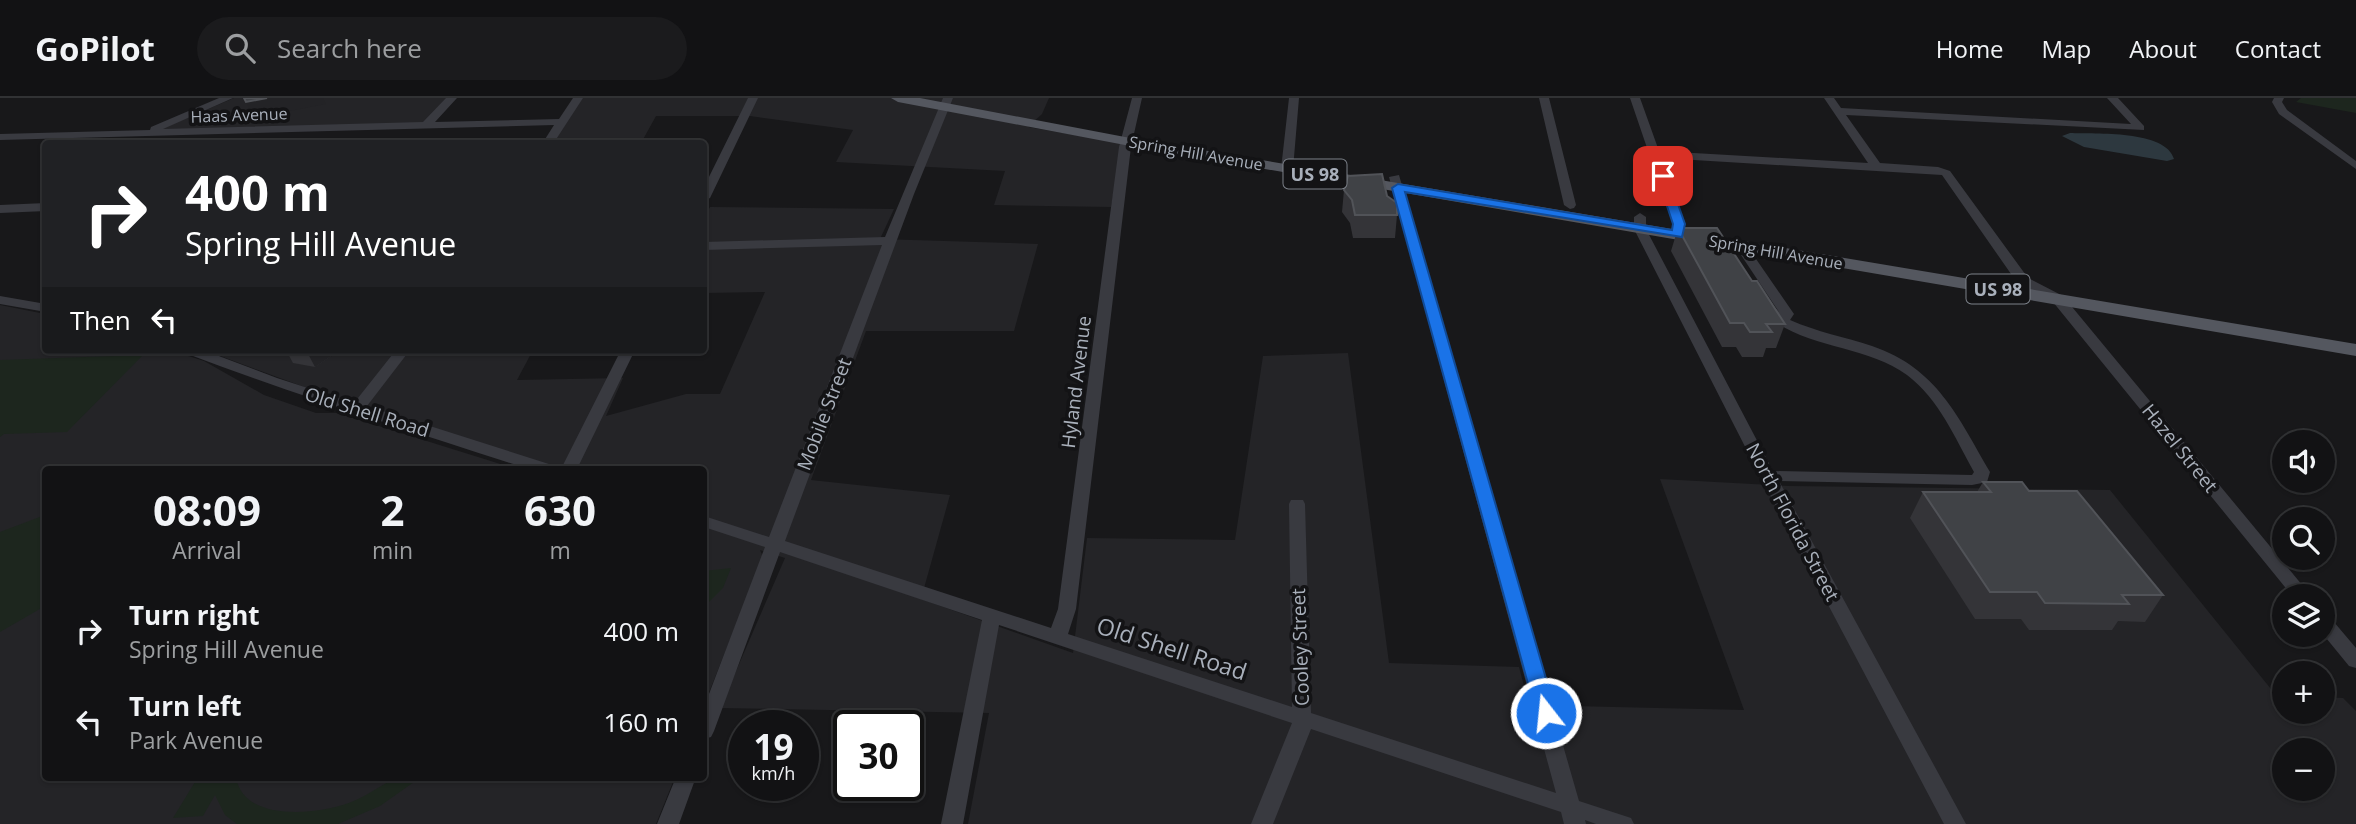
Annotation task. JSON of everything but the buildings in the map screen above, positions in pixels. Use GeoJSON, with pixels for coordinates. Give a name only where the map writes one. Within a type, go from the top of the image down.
{"type":"FeatureCollection","features":[{"type":"Feature","properties":{"kind":"main road","name":"Spring Hill Avenue"},"geometry":{"type":"LineString","coordinates":[[898,98],[947,102],[990,114],[1032,116],[1127,137],[1640,223],[2023,281],[2356,337]]}},
{"type":"Feature","properties":{"kind":"main road","name":"Spring Hill Avenue"},"geometry":{"type":"LineString","coordinates":[[1396,182],[1570,205],[1640,223]]}},
{"type":"Feature","properties":{"kind":"main road","name":"Spring Hill Avenue"},"geometry":{"type":"LineString","coordinates":[[1678,229],[1722,243],[2356,350]]}},
{"type":"Feature","properties":{"kind":"street"},"geometry":{"type":"LineString","coordinates":[[146,133],[228,98]]}},
{"type":"Feature","properties":{"kind":"street"},"geometry":{"type":"LineString","coordinates":[[427,125],[452,98]]}},
{"type":"Feature","properties":{"kind":"street"},"geometry":{"type":"LineString","coordinates":[[550,140],[578,98]]}},
{"type":"Feature","properties":{"kind":"street"},"geometry":{"type":"LineString","coordinates":[[707,192],[753,98]]}},
{"type":"Feature","properties":{"kind":"street","name":"Hyland Avenue"},"geometry":{"type":"LineString","coordinates":[[1058,636],[1067,609],[1127,137],[1137,98]]}},
{"type":"Feature","properties":{"kind":"street"},"geometry":{"type":"LineString","coordinates":[[1288,164],[1294,98]]}},
{"type":"Feature","properties":{"kind":"street"},"geometry":{"type":"LineString","coordinates":[[1544,98],[1570,205]]}},
{"type":"Feature","properties":{"kind":"street"},"geometry":{"type":"LineString","coordinates":[[1635,98],[1678,229]]}},
{"type":"Feature","properties":{"kind":"street"},"geometry":{"type":"LineString","coordinates":[[1829,98],[1876,166]]}},
{"type":"Feature","properties":{"kind":"street"},"geometry":{"type":"LineString","coordinates":[[1838,111],[2140,128],[2112,98]]}},
{"type":"Feature","properties":{"kind":"street"},"geometry":{"type":"LineString","coordinates":[[2279,98],[2277,102],[2283,112],[2356,166]]}},
{"type":"Feature","properties":{"kind":"street","name":"Mobile Street"},"geometry":{"type":"LineString","coordinates":[[707,723],[890,241],[947,102]]}},
{"type":"Feature","properties":{"kind":"street","name":"Haas Avenue"},"geometry":{"type":"LineString","coordinates":[[0,137],[562,122]]}},
{"type":"Feature","properties":{"kind":"street"},"geometry":{"type":"LineString","coordinates":[[1655,154],[1938,170],[1946,173],[2023,281],[2058,299]]}},
{"type":"Feature","properties":{"kind":"street"},"geometry":{"type":"LineString","coordinates":[[1396,182],[1574,816]]}},
{"type":"Feature","properties":{"kind":"street"},"geometry":{"type":"LineString","coordinates":[[0,209],[42,207]]}},
{"type":"Feature","properties":{"kind":"street","name":"North Florida Street"},"geometry":{"type":"LineString","coordinates":[[1640,223],[1768,476],[1955,824]]}},
{"type":"Feature","properties":{"kind":"street"},"geometry":{"type":"LineString","coordinates":[[707,246],[890,241]]}},
{"type":"Feature","properties":{"kind":"street"},"geometry":{"type":"LineString","coordinates":[[1722,243],[1771,313],[1807,333],[1871,350],[1912,372],[1927,384],[1982,472],[1981,478],[1972,481],[1768,476]]}},
{"type":"Feature","properties":{"kind":"street"},"geometry":{"type":"LineString","coordinates":[[1741,246],[1787,314],[1784,319]]}},
{"type":"Feature","properties":{"kind":"street","name":"Hazel Street"},"geometry":{"type":"LineString","coordinates":[[2058,299],[2292,584]]}},
{"type":"Feature","properties":{"kind":"street"},"geometry":{"type":"LineString","coordinates":[[0,300],[42,307]]}},
{"type":"Feature","properties":{"kind":"street","name":"Old Shell Road"},"geometry":{"type":"LineString","coordinates":[[201,354],[272,381],[536,466]]}},
{"type":"Feature","properties":{"kind":"street"},"geometry":{"type":"LineString","coordinates":[[357,409],[400,354]]}},
{"type":"Feature","properties":{"kind":"street"},"geometry":{"type":"LineString","coordinates":[[570,466],[626,354]]}},
{"type":"Feature","properties":{"kind":"street","name":"Cooley Street"},"geometry":{"type":"LineString","coordinates":[[1262,824],[1302,726],[1303,717],[1297,504]]}},
{"type":"Feature","properties":{"kind":"street","name":"Old Shell Road"},"geometry":{"type":"LineString","coordinates":[[707,522],[1303,717],[1574,816],[1623,824]]}},
{"type":"Feature","properties":{"kind":"street"},"geometry":{"type":"LineString","coordinates":[[953,824],[992,615]]}},
{"type":"Feature","properties":{"kind":"street"},"geometry":{"type":"LineString","coordinates":[[2335,636],[2356,661]]}},
{"type":"Feature","properties":{"kind":"street"},"geometry":{"type":"LineString","coordinates":[[668,824],[684,781]]}},
{"type":"Feature","properties":{"kind":"shaded area"},"geometry":{"type":"Polygon","coordinates":[[[234,98],[448,98],[425,123],[156,131],[234,98]]]}},
{"type":"Feature","properties":{"kind":"shaded area"},"geometry":{"type":"Polygon","coordinates":[[[582,98],[1049,98],[1042,114],[1028,127],[1122,143],[1111,207],[994,205],[1005,171],[836,162],[853,130],[750,116],[656,116],[643,140],[554,140],[582,98]]]}},
{"type":"Feature","properties":{"kind":"shaded area"},"geometry":{"type":"Polygon","coordinates":[[[2301,98],[2356,98],[2356,113],[2296,102],[2301,98]]]}},
{"type":"Feature","properties":{"kind":"shaded area"},"geometry":{"type":"Polygon","coordinates":[[[2070,133],[2144,138],[2168,150],[2174,159],[2167,161],[2084,147],[2062,136],[2070,133]]]}},
{"type":"Feature","properties":{"kind":"shaded area"},"geometry":{"type":"Polygon","coordinates":[[[710,207],[894,209],[880,239],[1038,244],[1014,331],[866,331],[811,480],[950,495],[921,599],[1073,653],[1087,538],[1235,540],[1263,356],[1348,353],[1389,663],[1519,667],[1529,705],[1744,710],[1660,479],[1789,486],[2110,490],[2272,690],[2272,724],[2335,724],[2335,698],[2343,698],[2356,711],[2356,824],[968,824],[989,713],[720,708],[785,558],[760,550],[763,557],[707,697],[707,466],[518,466],[215,354],[531,354],[517,380],[623,378],[606,416],[686,394],[720,394],[765,292],[707,293],[707,213],[710,207]]]}},
{"type":"Feature","properties":{"kind":"shaded area"},"geometry":{"type":"Polygon","coordinates":[[[0,305],[42,313],[42,354],[182,354],[204,361],[264,395],[316,413],[337,413],[506,466],[42,466],[42,781],[673,781],[656,824],[0,824],[0,305]]]}},
{"type":"Feature","properties":{"kind":"shaded area"},"geometry":{"type":"Polygon","coordinates":[[[143,355],[67,432],[4,434],[0,437],[0,360],[143,355]]]}},
{"type":"Feature","properties":{"kind":"shaded area"},"geometry":{"type":"Polygon","coordinates":[[[42,516],[42,608],[0,632],[0,532],[42,516]]]}},
{"type":"Feature","properties":{"kind":"shaded area"},"geometry":{"type":"Polygon","coordinates":[[[731,568],[723,588],[707,604],[707,571],[731,568]]]}},
{"type":"Feature","properties":{"kind":"shaded area"},"geometry":{"type":"Polygon","coordinates":[[[196,781],[238,781],[242,792],[253,803],[268,809],[305,812],[342,805],[391,781],[415,781],[380,806],[338,824],[237,824],[225,815],[215,795],[203,816],[173,818],[196,781]]]}},
{"type":"Feature","properties":{"kind":"route"},"geometry":{"type":"LineString","coordinates":[[1546,713],[1398,188],[1677,235],[1679,224],[1663,176]]}}]}
